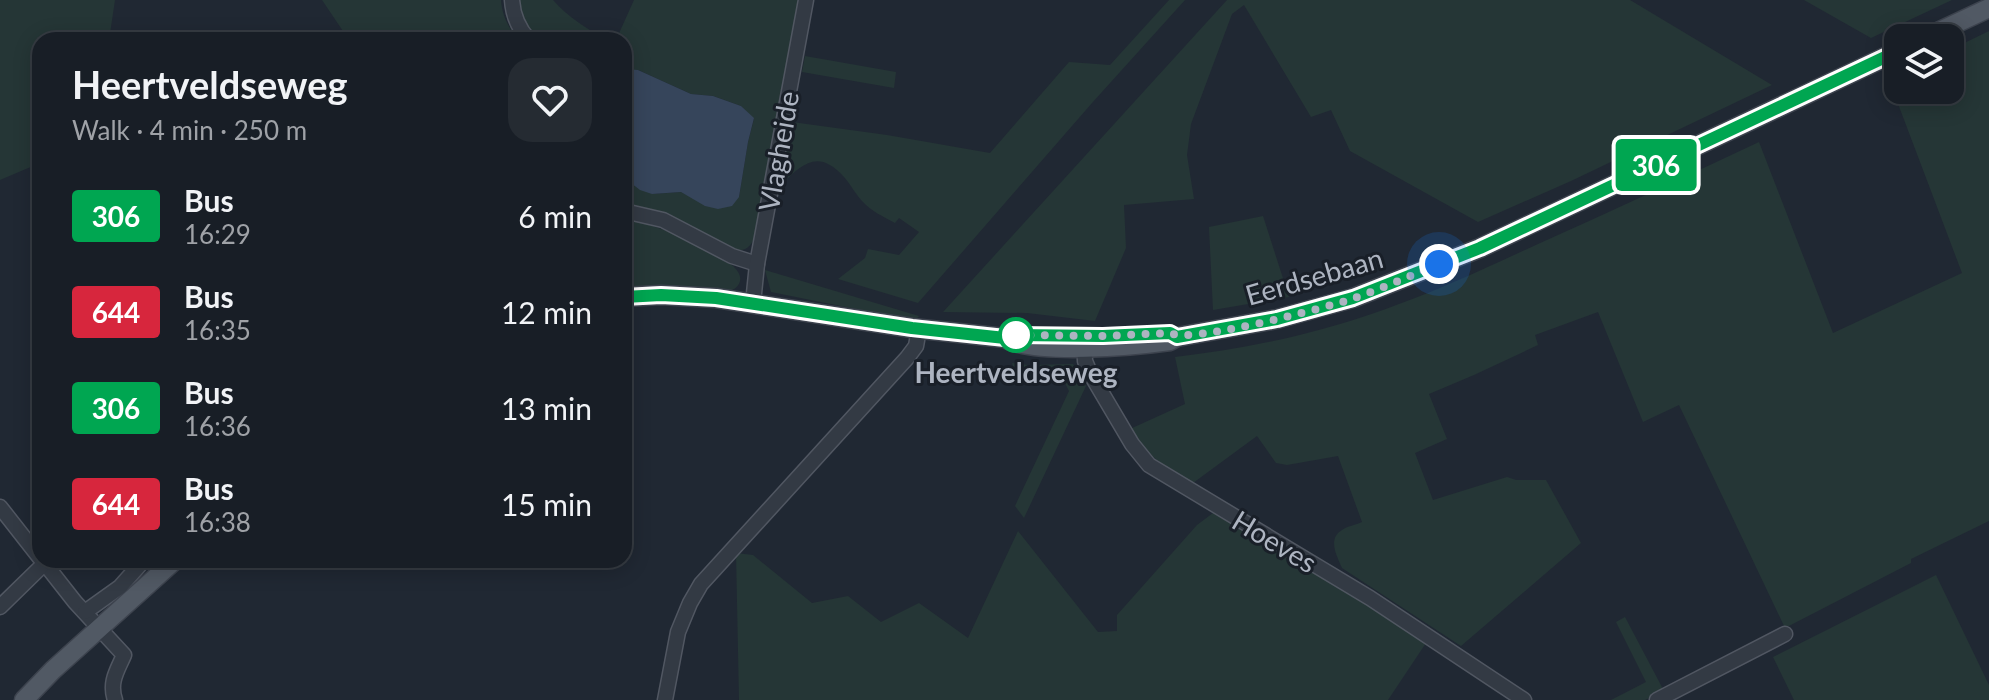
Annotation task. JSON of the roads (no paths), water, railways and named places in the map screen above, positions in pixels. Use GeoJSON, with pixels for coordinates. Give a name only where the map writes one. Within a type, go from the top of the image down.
{"type":"FeatureCollection","features":[{"type":"Feature","properties":{"kind":"main road"},"geometry":{"type":"LineString","coordinates":[[1955,24],[1989,8]]}},
{"type":"Feature","properties":{"kind":"main road","name":"Eerdsebaan"},"geometry":{"type":"LineString","coordinates":[[632,297],[716,298],[919,329],[1084,342],[1170,333],[1177,337],[1277,319],[1368,293],[1480,248],[1884,58]]}},
{"type":"Feature","properties":{"kind":"main road"},"geometry":{"type":"LineString","coordinates":[[35,700],[167,568]]}},
{"type":"Feature","properties":{"kind":"main road"},"geometry":{"type":"LineString","coordinates":[[24,700],[53,670],[152,595],[177,568]]}},
{"type":"Feature","properties":{"kind":"street"},"geometry":{"type":"LineString","coordinates":[[512,0],[517,24],[523,32]]}},
{"type":"Feature","properties":{"kind":"street","name":"Vlagheide"},"geometry":{"type":"LineString","coordinates":[[753,303],[757,264],[806,0]]}},
{"type":"Feature","properties":{"kind":"street"},"geometry":{"type":"LineString","coordinates":[[632,213],[663,220],[732,256],[757,264]]}},
{"type":"Feature","properties":{"kind":"street"},"geometry":{"type":"LineString","coordinates":[[665,700],[678,632],[698,589],[907,358],[916,346],[919,329]]}},
{"type":"Feature","properties":{"kind":"street","name":"Hoeves"},"geometry":{"type":"LineString","coordinates":[[1084,342],[1085,361],[1090,373],[1132,444],[1149,465],[1370,598],[1524,700]]}},
{"type":"Feature","properties":{"kind":"street"},"geometry":{"type":"LineString","coordinates":[[0,507],[32,548]]}},
{"type":"Feature","properties":{"kind":"street"},"geometry":{"type":"LineString","coordinates":[[0,607],[36,568]]}},
{"type":"Feature","properties":{"kind":"street"},"geometry":{"type":"LineString","coordinates":[[48,568],[124,655],[112,683],[115,700]]}},
{"type":"Feature","properties":{"kind":"street"},"geometry":{"type":"LineString","coordinates":[[85,612],[126,582],[137,568]]}},
{"type":"Feature","properties":{"kind":"street"},"geometry":{"type":"LineString","coordinates":[[1657,700],[1785,634]]}},
{"type":"Feature","properties":{"kind":"water"},"geometry":{"type":"Polygon","coordinates":[[[632,70],[691,94],[713,96],[741,106],[754,118],[739,197],[732,206],[718,209],[705,206],[681,192],[652,194],[632,184],[632,70]]]}},
{"type":"Feature","properties":{"kind":"place","name":"Heertveldseweg"},"geometry":{"type":"Point","coordinates":[1016,335]}}]}
